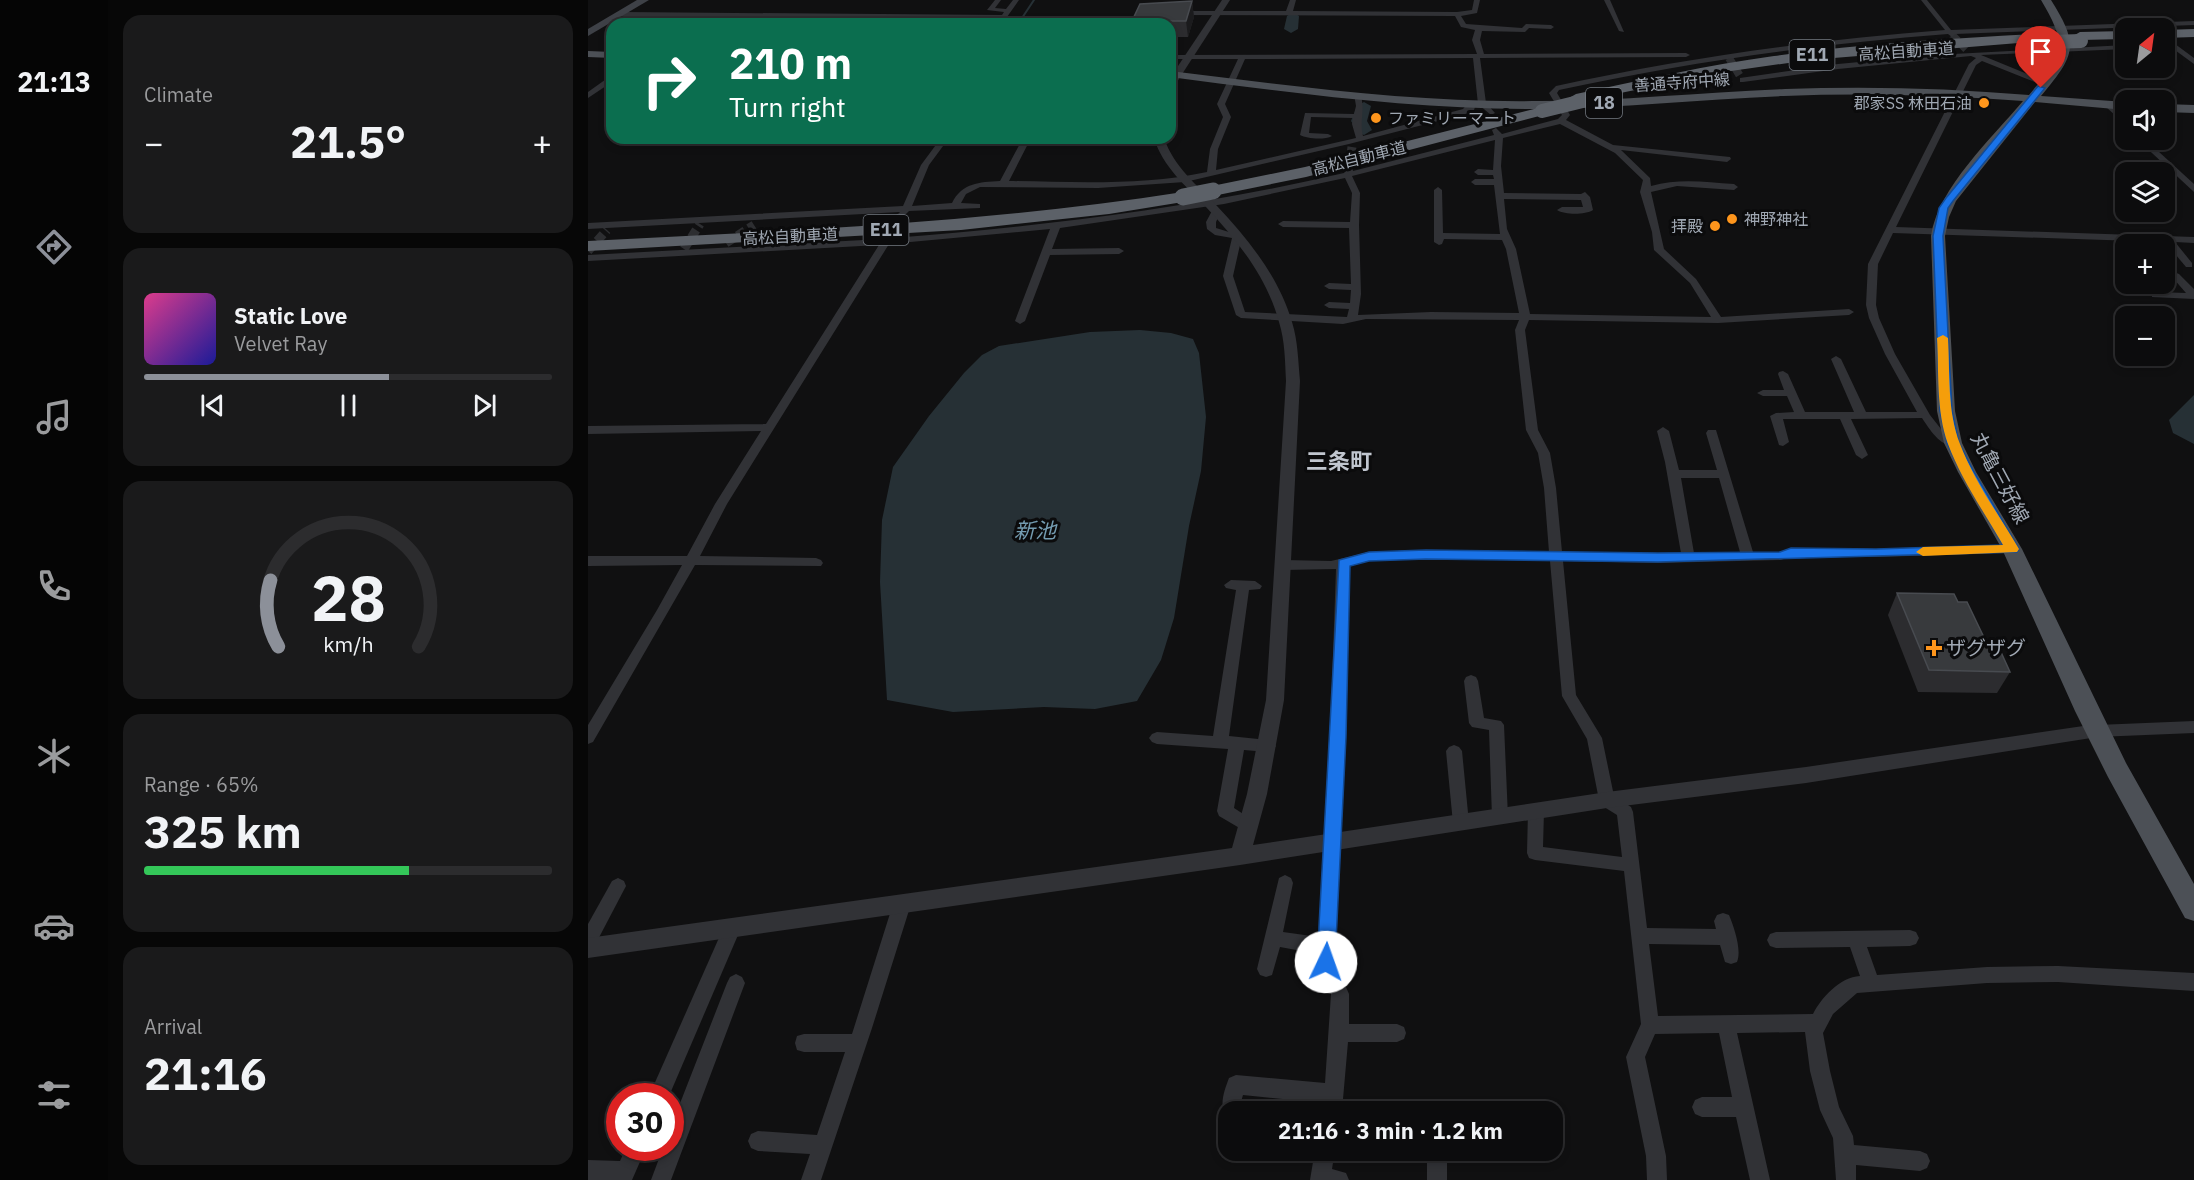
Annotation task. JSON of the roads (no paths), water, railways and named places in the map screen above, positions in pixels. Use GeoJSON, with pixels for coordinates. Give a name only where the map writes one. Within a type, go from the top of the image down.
{"type":"FeatureCollection","features":[{"type":"Feature","properties":{"kind":"highway"},"geometry":{"type":"LineString","coordinates":[[2175,40],[2194,33]]}},
{"type":"Feature","properties":{"kind":"highway","name":"高松自動車道"},"geometry":{"type":"LineString","coordinates":[[1534,111],[1675,81],[1834,57],[2115,36]]}},
{"type":"Feature","properties":{"kind":"highway","name":"高松自動車道"},"geometry":{"type":"LineString","coordinates":[[588,238],[924,220],[1056,208],[1183,189],[1211,193],[1306,172],[1576,98],[1671,78],[1783,59],[1901,46],[2065,39],[2115,40]]}},
{"type":"Feature","properties":{"kind":"highway","name":"高松自動車道"},"geometry":{"type":"LineString","coordinates":[[588,246],[913,229],[1034,217],[1183,189]]}},
{"type":"Feature","properties":{"kind":"main road"},"geometry":{"type":"LineString","coordinates":[[614,18],[644,0]]}},
{"type":"Feature","properties":{"kind":"main road"},"geometry":{"type":"LineString","coordinates":[[2046,0],[2065,39]]}},
{"type":"Feature","properties":{"kind":"main road"},"geometry":{"type":"LineString","coordinates":[[588,33],[606,23]]}},
{"type":"Feature","properties":{"kind":"main road","name":"丸亀三好線"},"geometry":{"type":"LineString","coordinates":[[2065,39],[2056,70],[1944,208],[1938,231],[1946,411],[1953,443],[1967,472],[2012,549],[2097,731],[2194,909]]}},
{"type":"Feature","properties":{"kind":"main road"},"geometry":{"type":"LineString","coordinates":[[588,54],[606,55]]}},
{"type":"Feature","properties":{"kind":"main road","name":"善通寺府中線"},"geometry":{"type":"LineString","coordinates":[[1176,78],[1230,81],[1357,96],[1482,107],[1867,90],[1959,93],[2115,105]]}},
{"type":"Feature","properties":{"kind":"main road"},"geometry":{"type":"LineString","coordinates":[[2175,108],[2194,109]]}},
{"type":"Feature","properties":{"kind":"street"},"geometry":{"type":"LineString","coordinates":[[998,0],[990,10],[1010,10]]}},
{"type":"Feature","properties":{"kind":"street"},"geometry":{"type":"LineString","coordinates":[[621,14],[1004,17],[1016,0]]}},
{"type":"Feature","properties":{"kind":"street"},"geometry":{"type":"LineString","coordinates":[[1176,74],[1226,0]]}},
{"type":"Feature","properties":{"kind":"street"},"geometry":{"type":"LineString","coordinates":[[1288,15],[1293,0]]}},
{"type":"Feature","properties":{"kind":"street"},"geometry":{"type":"LineString","coordinates":[[1166,13],[1288,15],[1385,11],[1457,14],[1475,12],[1477,0]]}},
{"type":"Feature","properties":{"kind":"street"},"geometry":{"type":"LineString","coordinates":[[1607,0],[1622,31]]}},
{"type":"Feature","properties":{"kind":"street"},"geometry":{"type":"LineString","coordinates":[[1924,0],[1951,34]]}},
{"type":"Feature","properties":{"kind":"street"},"geometry":{"type":"LineString","coordinates":[[1457,14],[1463,26],[1479,29],[1525,30],[1526,27],[1551,27]]}},
{"type":"Feature","properties":{"kind":"street"},"geometry":{"type":"LineString","coordinates":[[2175,25],[2194,23]]}},
{"type":"Feature","properties":{"kind":"street"},"geometry":{"type":"LineString","coordinates":[[1211,193],[1351,145],[1360,139],[1471,108],[1482,107],[1476,40],[1479,29]]}},
{"type":"Feature","properties":{"kind":"street"},"geometry":{"type":"LineString","coordinates":[[1748,94],[1742,78],[1970,52],[2115,32]]}},
{"type":"Feature","properties":{"kind":"street"},"geometry":{"type":"LineString","coordinates":[[1561,121],[1566,115],[1553,93],[1556,88],[1708,57],[1854,39],[1951,34],[2065,39],[2115,46]]}},
{"type":"Feature","properties":{"kind":"street"},"geometry":{"type":"LineString","coordinates":[[2175,47],[2194,62]]}},
{"type":"Feature","properties":{"kind":"street"},"geometry":{"type":"LineString","coordinates":[[1970,52],[1980,59],[2045,82]]}},
{"type":"Feature","properties":{"kind":"street"},"geometry":{"type":"LineString","coordinates":[[1176,57],[1696,55],[1708,57]]}},
{"type":"Feature","properties":{"kind":"street"},"geometry":{"type":"LineString","coordinates":[[1240,856],[1268,746],[1275,700],[1293,381],[1285,317],[1270,281],[1237,236],[1211,193],[1214,149],[1227,117],[1221,104],[1243,56]]}},
{"type":"Feature","properties":{"kind":"street"},"geometry":{"type":"LineString","coordinates":[[1953,443],[1937,432],[1894,363],[1874,318],[1871,305],[1873,264],[1973,64],[1980,59]]}},
{"type":"Feature","properties":{"kind":"street"},"geometry":{"type":"LineString","coordinates":[[588,96],[606,83]]}},
{"type":"Feature","properties":{"kind":"street"},"geometry":{"type":"LineString","coordinates":[[1357,96],[1360,106],[1356,124],[1360,139]]}},
{"type":"Feature","properties":{"kind":"street"},"geometry":{"type":"LineString","coordinates":[[2109,105],[2115,111]]}},
{"type":"Feature","properties":{"kind":"street"},"geometry":{"type":"LineString","coordinates":[[1328,136],[1304,135],[1308,115],[1357,116]]}},
{"type":"Feature","properties":{"kind":"street"},"geometry":{"type":"LineString","coordinates":[[588,258],[1056,226],[1211,193],[1349,172],[1498,134],[1561,121],[1615,147],[1637,166],[1647,180],[1644,192],[1659,239],[1659,250],[1701,288],[1718,320]]}},
{"type":"Feature","properties":{"kind":"street"},"geometry":{"type":"LineString","coordinates":[[1498,134],[1497,178],[1502,229],[1511,249],[1525,316],[1520,330],[1527,396],[1532,430],[1544,453],[1558,557],[1560,609],[1569,696],[1594,738],[1607,800],[1625,812],[1650,1025],[1635,1057],[1656,1156],[1657,1180]]}},
{"type":"Feature","properties":{"kind":"street"},"geometry":{"type":"LineString","coordinates":[[904,212],[925,165],[941,144]]}},
{"type":"Feature","properties":{"kind":"street"},"geometry":{"type":"LineString","coordinates":[[1003,183],[1024,144]]}},
{"type":"Feature","properties":{"kind":"street"},"geometry":{"type":"LineString","coordinates":[[955,206],[963,190],[969,187],[1003,183],[1183,189],[1174,168],[1163,153],[1161,144]]}},
{"type":"Feature","properties":{"kind":"street"},"geometry":{"type":"LineString","coordinates":[[1615,147],[1726,159]]}},
{"type":"Feature","properties":{"kind":"street"},"geometry":{"type":"LineString","coordinates":[[2153,150],[2194,189]]}},
{"type":"Feature","properties":{"kind":"street"},"geometry":{"type":"LineString","coordinates":[[1349,172],[1356,194],[1353,225],[1356,287],[1352,319]]}},
{"type":"Feature","properties":{"kind":"street"},"geometry":{"type":"LineString","coordinates":[[1478,172],[1497,178]]}},
{"type":"Feature","properties":{"kind":"street"},"geometry":{"type":"LineString","coordinates":[[1475,182],[1497,178]]}},
{"type":"Feature","properties":{"kind":"street"},"geometry":{"type":"LineString","coordinates":[[1644,192],[1654,186],[1673,183],[1734,186]]}},
{"type":"Feature","properties":{"kind":"street"},"geometry":{"type":"LineString","coordinates":[[1438,190],[1439,239],[1507,237]]}},
{"type":"Feature","properties":{"kind":"street"},"geometry":{"type":"LineString","coordinates":[[1498,196],[1585,196],[1588,210],[1562,210]]}},
{"type":"Feature","properties":{"kind":"street"},"geometry":{"type":"LineString","coordinates":[[588,226],[701,222],[767,216],[904,212],[976,206]]}},
{"type":"Feature","properties":{"kind":"street"},"geometry":{"type":"LineString","coordinates":[[754,225],[767,216]]}},
{"type":"Feature","properties":{"kind":"street"},"geometry":{"type":"LineString","coordinates":[[1283,224],[1353,225]]}},
{"type":"Feature","properties":{"kind":"street"},"geometry":{"type":"LineString","coordinates":[[1020,321],[1056,226]]}},
{"type":"Feature","properties":{"kind":"street"},"geometry":{"type":"LineString","coordinates":[[1889,230],[2115,241]]}},
{"type":"Feature","properties":{"kind":"street"},"geometry":{"type":"LineString","coordinates":[[1237,236],[1228,276],[1241,315],[1343,321],[1366,316],[1525,316],[1718,320],[1849,312]]}},
{"type":"Feature","properties":{"kind":"street"},"geometry":{"type":"LineString","coordinates":[[591,729],[691,560],[721,504],[888,237]]}},
{"type":"Feature","properties":{"kind":"street"},"geometry":{"type":"LineString","coordinates":[[2175,240],[2194,240]]}},
{"type":"Feature","properties":{"kind":"street"},"geometry":{"type":"LineString","coordinates":[[2175,249],[2189,266]]}},
{"type":"Feature","properties":{"kind":"street"},"geometry":{"type":"LineString","coordinates":[[1046,252],[1119,251]]}},
{"type":"Feature","properties":{"kind":"street"},"geometry":{"type":"LineString","coordinates":[[2175,277],[2194,296]]}},
{"type":"Feature","properties":{"kind":"street"},"geometry":{"type":"LineString","coordinates":[[2181,281],[2194,281]]}},
{"type":"Feature","properties":{"kind":"street"},"geometry":{"type":"LineString","coordinates":[[1329,286],[1356,287]]}},
{"type":"Feature","properties":{"kind":"street"},"geometry":{"type":"LineString","coordinates":[[2156,295],[2194,296]]}},
{"type":"Feature","properties":{"kind":"street"},"geometry":{"type":"LineString","coordinates":[[1329,305],[1354,306]]}},
{"type":"Feature","properties":{"kind":"street"},"geometry":{"type":"LineString","coordinates":[[1836,359],[1850,380],[1862,416]]}},
{"type":"Feature","properties":{"kind":"street"},"geometry":{"type":"LineString","coordinates":[[1783,374],[1801,416]]}},
{"type":"Feature","properties":{"kind":"street"},"geometry":{"type":"LineString","coordinates":[[1763,393],[1791,393]]}},
{"type":"Feature","properties":{"kind":"street"},"geometry":{"type":"LineString","coordinates":[[1783,442],[1776,416],[1925,415]]}},
{"type":"Feature","properties":{"kind":"street"},"geometry":{"type":"LineString","coordinates":[[1844,416],[1862,455]]}},
{"type":"Feature","properties":{"kind":"street"},"geometry":{"type":"LineString","coordinates":[[588,430],[770,427]]}},
{"type":"Feature","properties":{"kind":"street"},"geometry":{"type":"LineString","coordinates":[[1663,431],[1664,460],[1673,474],[1680,523],[1688,557]]}},
{"type":"Feature","properties":{"kind":"street"},"geometry":{"type":"LineString","coordinates":[[1712,433],[1748,556]]}},
{"type":"Feature","properties":{"kind":"street"},"geometry":{"type":"LineString","coordinates":[[1673,474],[1724,474]]}},
{"type":"Feature","properties":{"kind":"street"},"geometry":{"type":"LineString","coordinates":[[1283,565],[1331,566],[1369,556],[1780,556],[1791,552],[1876,554],[2012,549]]}},
{"type":"Feature","properties":{"kind":"street"},"geometry":{"type":"LineString","coordinates":[[588,561],[691,560],[816,563]]}},
{"type":"Feature","properties":{"kind":"street"},"geometry":{"type":"LineString","coordinates":[[1333,1101],[1340,1033],[1340,994],[1326,962],[1338,737],[1343,564]]}},
{"type":"Feature","properties":{"kind":"street"},"geometry":{"type":"LineString","coordinates":[[1231,744],[1221,736],[1243,585]]}},
{"type":"Feature","properties":{"kind":"street"},"geometry":{"type":"LineString","coordinates":[[1471,681],[1477,723],[1496,725],[1500,817]]}},
{"type":"Feature","properties":{"kind":"street"},"geometry":{"type":"LineString","coordinates":[[588,948],[1332,843],[1607,800],[1806,775],[2097,731],[2194,728]]}},
{"type":"Feature","properties":{"kind":"street"},"geometry":{"type":"LineString","coordinates":[[1157,738],[1268,746]]}},
{"type":"Feature","properties":{"kind":"street"},"geometry":{"type":"LineString","coordinates":[[1231,744],[1225,811],[1248,826]]}},
{"type":"Feature","properties":{"kind":"street"},"geometry":{"type":"LineString","coordinates":[[1454,752],[1461,823]]}},
{"type":"Feature","properties":{"kind":"street"},"geometry":{"type":"LineString","coordinates":[[1536,811],[1535,853],[1631,865]]}},
{"type":"Feature","properties":{"kind":"street"},"geometry":{"type":"LineString","coordinates":[[1266,969],[1285,883]]}},
{"type":"Feature","properties":{"kind":"street"},"geometry":{"type":"LineString","coordinates":[[588,941],[618,886]]}},
{"type":"Feature","properties":{"kind":"street"},"geometry":{"type":"LineString","coordinates":[[811,1180],[902,904]]}},
{"type":"Feature","properties":{"kind":"street"},"geometry":{"type":"LineString","coordinates":[[664,1083],[732,928]]}},
{"type":"Feature","properties":{"kind":"street"},"geometry":{"type":"LineString","coordinates":[[1639,936],[1725,929],[1731,956]]}},
{"type":"Feature","properties":{"kind":"street"},"geometry":{"type":"LineString","coordinates":[[1272,938],[1327,947]]}},
{"type":"Feature","properties":{"kind":"street"},"geometry":{"type":"LineString","coordinates":[[1776,940],[1910,938]]}},
{"type":"Feature","properties":{"kind":"street"},"geometry":{"type":"LineString","coordinates":[[1856,939],[1871,983]]}},
{"type":"Feature","properties":{"kind":"street"},"geometry":{"type":"LineString","coordinates":[[1846,1180],[1843,1136],[1830,1110],[1820,1071],[1814,1032],[1826,1008],[1853,985],[1987,975],[2058,974],[2194,982]]}},
{"type":"Feature","properties":{"kind":"street"},"geometry":{"type":"LineString","coordinates":[[684,1113],[736,983]]}},
{"type":"Feature","properties":{"kind":"street"},"geometry":{"type":"LineString","coordinates":[[1650,1025],[1818,1023]]}},
{"type":"Feature","properties":{"kind":"street"},"geometry":{"type":"LineString","coordinates":[[1726,1024],[1760,1180]]}},
{"type":"Feature","properties":{"kind":"street"},"geometry":{"type":"LineString","coordinates":[[1340,1033],[1397,1033]]}},
{"type":"Feature","properties":{"kind":"street"},"geometry":{"type":"LineString","coordinates":[[804,1043],[858,1043]]}},
{"type":"Feature","properties":{"kind":"street"},"geometry":{"type":"LineString","coordinates":[[1232,1101],[1236,1085],[1314,1101]]}},
{"type":"Feature","properties":{"kind":"street"},"geometry":{"type":"LineString","coordinates":[[1702,1107],[1744,1107]]}},
{"type":"Feature","properties":{"kind":"street"},"geometry":{"type":"LineString","coordinates":[[758,1141],[823,1145]]}},
{"type":"Feature","properties":{"kind":"street"},"geometry":{"type":"LineString","coordinates":[[1846,1154],[1920,1161]]}},
{"type":"Feature","properties":{"kind":"street"},"geometry":{"type":"LineString","coordinates":[[588,1170],[623,1176],[630,1161]]}},
{"type":"Feature","properties":{"kind":"street"},"geometry":{"type":"LineString","coordinates":[[661,1180],[667,1161]]}},
{"type":"Feature","properties":{"kind":"street"},"geometry":{"type":"LineString","coordinates":[[1325,1161],[1326,1180]]}},
{"type":"Feature","properties":{"kind":"water","name":"新池"},"geometry":{"type":"Polygon","coordinates":[[[1140,330],[1171,333],[1193,339],[1199,353],[1206,417],[1201,471],[1189,526],[1174,618],[1161,660],[1137,701],[1095,709],[1044,707],[953,712],[887,700],[880,582],[882,520],[893,467],[929,416],[982,355],[999,346],[1090,332],[1140,330]]]}},
{"type":"Feature","properties":{"kind":"water"},"geometry":{"type":"Polygon","coordinates":[[[2194,395],[2194,444],[2173,433],[2169,420],[2194,395]]]}},
{"type":"Feature","properties":{"kind":"waterway"},"geometry":{"type":"LineString","coordinates":[[1022,18],[1034,0]]}},
{"type":"Feature","properties":{"kind":"waterway"},"geometry":{"type":"LineString","coordinates":[[1291,29],[1293,16]]}},
{"type":"Feature","properties":{"kind":"waterway"},"geometry":{"type":"LineString","coordinates":[[1364,106],[1359,121],[1364,130]]}},
{"type":"Feature","properties":{"kind":"tunnel"},"geometry":{"type":"LineString","coordinates":[[1952,35],[1967,50]]}},
{"type":"Feature","properties":{"kind":"tunnel"},"geometry":{"type":"LineString","coordinates":[[1795,48],[1806,68]]}},
{"type":"Feature","properties":{"kind":"tunnel"},"geometry":{"type":"LineString","coordinates":[[1729,58],[1740,76]]}},
{"type":"Feature","properties":{"kind":"tunnel"},"geometry":{"type":"LineString","coordinates":[[1349,168],[1352,147]]}},
{"type":"Feature","properties":{"kind":"tunnel"},"geometry":{"type":"LineString","coordinates":[[890,234],[901,216]]}},
{"type":"Feature","properties":{"kind":"tunnel"},"geometry":{"type":"LineString","coordinates":[[684,249],[700,224]]}},
{"type":"Feature","properties":{"kind":"tunnel"},"geometry":{"type":"LineString","coordinates":[[726,243],[754,225]]}},
{"type":"Feature","properties":{"kind":"tunnel"},"geometry":{"type":"LineString","coordinates":[[588,251],[607,230]]}},
{"type":"Feature","properties":{"kind":"place","name":"郡家SS 林田石油"},"geometry":{"type":"Point","coordinates":[1984,103]}},
{"type":"Feature","properties":{"kind":"place","name":"ファミリーマート"},"geometry":{"type":"Point","coordinates":[1376,118]}},
{"type":"Feature","properties":{"kind":"place","name":"神野神社"},"geometry":{"type":"Point","coordinates":[1732,219]}},
{"type":"Feature","properties":{"kind":"place","name":"拝殿"},"geometry":{"type":"Point","coordinates":[1715,226]}},
{"type":"Feature","properties":{"kind":"place","name":"ザグザグ"},"geometry":{"type":"Point","coordinates":[1934,648]}},
{"type":"Feature","properties":{"kind":"district","name":"三条町"},"geometry":{"type":"Point","coordinates":[1339,461]}}]}
